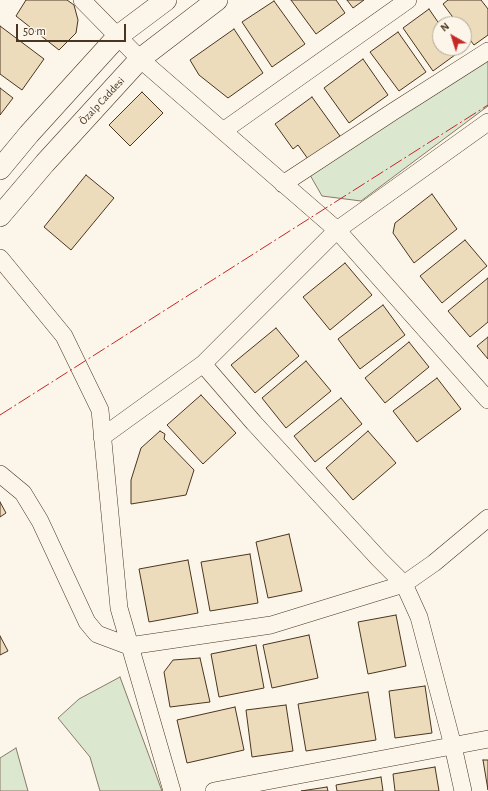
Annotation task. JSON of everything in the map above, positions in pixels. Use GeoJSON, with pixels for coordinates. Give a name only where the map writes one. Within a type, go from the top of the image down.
{"type":"FeatureCollection","features":[{"type":"Feature","properties":{"kind":"main road"},"geometry":{"type":"LineString","coordinates":[[0,168],[118,36],[166,0]]}},
{"type":"Feature","properties":{"kind":"main road","name":"Özalp Caddesi"},"geometry":{"type":"LineString","coordinates":[[0,216],[45,163],[140,59],[217,0]]}},
{"type":"Feature","properties":{"kind":"street"},"geometry":{"type":"LineString","coordinates":[[82,0],[140,59],[337,230],[488,400]]}},
{"type":"Feature","properties":{"kind":"street"},"geometry":{"type":"LineString","coordinates":[[223,131],[408,0]]}},
{"type":"Feature","properties":{"kind":"street"},"geometry":{"type":"LineString","coordinates":[[283,184],[488,51]]}},
{"type":"Feature","properties":{"kind":"street"},"geometry":{"type":"LineString","coordinates":[[102,437],[203,364],[337,230],[488,122]]}},
{"type":"Feature","properties":{"kind":"street"},"geometry":{"type":"LineString","coordinates":[[0,258],[64,336],[100,410],[119,608],[172,791]]}},
{"type":"Feature","properties":{"kind":"street"},"geometry":{"type":"LineString","coordinates":[[203,364],[254,423],[379,559],[404,584],[419,616],[453,746],[463,791]]}},
{"type":"Feature","properties":{"kind":"street"},"geometry":{"type":"LineString","coordinates":[[0,474],[23,493],[36,516],[87,622],[98,634],[129,646],[271,625],[404,584],[434,563],[488,518]]}},
{"type":"Feature","properties":{"kind":"street"},"geometry":{"type":"LineString","coordinates":[[214,791],[488,739]]}},
{"type":"Feature","properties":{"kind":"green space"},"geometry":{"type":"Polygon","coordinates":[[[488,58],[488,106],[361,201],[322,196],[310,175],[488,58]]]}},
{"type":"Feature","properties":{"kind":"green space"},"geometry":{"type":"Polygon","coordinates":[[[120,677],[162,791],[100,791],[90,757],[58,718],[79,699],[120,677]]]}},
{"type":"Feature","properties":{"kind":"green space"},"geometry":{"type":"Polygon","coordinates":[[[16,748],[28,791],[0,791],[0,758],[16,748]]]}},
{"type":"Feature","properties":{"kind":"building"},"geometry":{"type":"Polygon","coordinates":[[[26,0],[67,0],[74,5],[78,20],[76,33],[59,50],[16,16],[26,0]]]}},
{"type":"Feature","properties":{"kind":"building"},"geometry":{"type":"Polygon","coordinates":[[[291,0],[336,0],[345,13],[316,34],[291,0]]]}},
{"type":"Feature","properties":{"kind":"building"},"geometry":{"type":"Polygon","coordinates":[[[347,0],[364,0],[353,8],[347,0]]]}},
{"type":"Feature","properties":{"kind":"building"},"geometry":{"type":"Polygon","coordinates":[[[448,0],[481,0],[488,9],[488,35],[474,45],[472,42],[472,16],[452,16],[443,4],[448,0]]]}},
{"type":"Feature","properties":{"kind":"building"},"geometry":{"type":"Polygon","coordinates":[[[274,1],[305,44],[272,67],[242,22],[274,1]]]}},
{"type":"Feature","properties":{"kind":"building"},"geometry":{"type":"Polygon","coordinates":[[[429,9],[434,16],[432,16],[432,56],[454,56],[433,71],[403,28],[429,9]]]}},
{"type":"Feature","properties":{"kind":"building"},"geometry":{"type":"Polygon","coordinates":[[[0,26],[44,59],[22,90],[0,74],[0,26]]]}},
{"type":"Feature","properties":{"kind":"building"},"geometry":{"type":"Polygon","coordinates":[[[234,29],[263,73],[228,98],[199,75],[190,60],[234,29]]]}},
{"type":"Feature","properties":{"kind":"building"},"geometry":{"type":"Polygon","coordinates":[[[398,32],[426,72],[399,91],[370,52],[398,32]]]}},
{"type":"Feature","properties":{"kind":"building"},"geometry":{"type":"Polygon","coordinates":[[[363,59],[388,95],[349,123],[324,88],[363,59]]]}},
{"type":"Feature","properties":{"kind":"building"},"geometry":{"type":"Polygon","coordinates":[[[0,88],[13,98],[0,115],[0,88]]]}},
{"type":"Feature","properties":{"kind":"building"},"geometry":{"type":"Polygon","coordinates":[[[142,92],[163,113],[130,146],[109,125],[142,92]]]}},
{"type":"Feature","properties":{"kind":"building"},"geometry":{"type":"Polygon","coordinates":[[[312,97],[340,136],[308,159],[298,145],[293,149],[275,124],[312,97]]]}},
{"type":"Feature","properties":{"kind":"building"},"geometry":{"type":"Polygon","coordinates":[[[86,175],[114,198],[71,250],[44,227],[86,175]]]}},
{"type":"Feature","properties":{"kind":"building"},"geometry":{"type":"Polygon","coordinates":[[[432,194],[457,229],[414,263],[393,233],[395,223],[432,194]]]}},
{"type":"Feature","properties":{"kind":"building"},"geometry":{"type":"Polygon","coordinates":[[[465,240],[487,266],[442,303],[420,276],[465,240]]]}},
{"type":"Feature","properties":{"kind":"building"},"geometry":{"type":"Polygon","coordinates":[[[345,263],[372,295],[330,330],[303,297],[345,263]]]}},
{"type":"Feature","properties":{"kind":"building"},"geometry":{"type":"Polygon","coordinates":[[[488,278],[488,322],[470,337],[448,311],[488,278]]]}},
{"type":"Feature","properties":{"kind":"building"},"geometry":{"type":"Polygon","coordinates":[[[383,305],[405,335],[360,369],[338,339],[383,305]]]}},
{"type":"Feature","properties":{"kind":"building"},"geometry":{"type":"Polygon","coordinates":[[[276,328],[299,356],[255,393],[231,365],[276,328]]]}},
{"type":"Feature","properties":{"kind":"building"},"geometry":{"type":"Polygon","coordinates":[[[488,337],[488,359],[477,346],[488,337]]]}},
{"type":"Feature","properties":{"kind":"building"},"geometry":{"type":"Polygon","coordinates":[[[409,342],[429,367],[385,403],[365,378],[409,342]]]}},
{"type":"Feature","properties":{"kind":"building"},"geometry":{"type":"Polygon","coordinates":[[[306,361],[331,391],[286,428],[262,398],[306,361]]]}},
{"type":"Feature","properties":{"kind":"building"},"geometry":{"type":"Polygon","coordinates":[[[437,378],[461,409],[417,442],[393,411],[437,378]]]}},
{"type":"Feature","properties":{"kind":"building"},"geometry":{"type":"Polygon","coordinates":[[[201,395],[236,433],[203,464],[167,425],[201,395]]]}},
{"type":"Feature","properties":{"kind":"building"},"geometry":{"type":"Polygon","coordinates":[[[341,398],[362,424],[315,462],[294,436],[341,398]]]}},
{"type":"Feature","properties":{"kind":"building"},"geometry":{"type":"Polygon","coordinates":[[[160,431],[165,434],[164,439],[194,470],[186,495],[131,504],[131,480],[141,448],[160,431]]]}},
{"type":"Feature","properties":{"kind":"building"},"geometry":{"type":"Polygon","coordinates":[[[368,431],[396,463],[353,500],[326,468],[368,431]]]}},
{"type":"Feature","properties":{"kind":"building"},"geometry":{"type":"Polygon","coordinates":[[[0,502],[6,513],[0,517],[0,502]]]}},
{"type":"Feature","properties":{"kind":"building"},"geometry":{"type":"Polygon","coordinates":[[[289,534],[302,591],[268,598],[256,542],[289,534]]]}},
{"type":"Feature","properties":{"kind":"building"},"geometry":{"type":"Polygon","coordinates":[[[250,554],[258,603],[210,611],[201,562],[250,554]]]}},
{"type":"Feature","properties":{"kind":"building"},"geometry":{"type":"Polygon","coordinates":[[[188,560],[198,613],[149,622],[139,569],[188,560]]]}},
{"type":"Feature","properties":{"kind":"building"},"geometry":{"type":"Polygon","coordinates":[[[396,615],[406,666],[368,674],[358,622],[396,615]]]}},
{"type":"Feature","properties":{"kind":"building"},"geometry":{"type":"Polygon","coordinates":[[[309,635],[318,678],[272,688],[263,645],[309,635]]]}},
{"type":"Feature","properties":{"kind":"building"},"geometry":{"type":"Polygon","coordinates":[[[0,636],[8,651],[0,655],[0,636]]]}},
{"type":"Feature","properties":{"kind":"building"},"geometry":{"type":"Polygon","coordinates":[[[256,645],[264,688],[219,697],[211,654],[256,645]]]}},
{"type":"Feature","properties":{"kind":"building"},"geometry":{"type":"Polygon","coordinates":[[[200,658],[210,702],[170,707],[164,672],[173,660],[200,658]]]}},
{"type":"Feature","properties":{"kind":"building"},"geometry":{"type":"Polygon","coordinates":[[[425,686],[432,733],[395,738],[389,691],[425,686]]]}},
{"type":"Feature","properties":{"kind":"building"},"geometry":{"type":"Polygon","coordinates":[[[368,692],[376,740],[306,751],[298,704],[368,692]]]}},
{"type":"Feature","properties":{"kind":"building"},"geometry":{"type":"Polygon","coordinates":[[[286,705],[293,751],[252,757],[246,710],[286,705]]]}},
{"type":"Feature","properties":{"kind":"building"},"geometry":{"type":"Polygon","coordinates":[[[235,707],[244,750],[187,763],[177,720],[235,707]]]}},
{"type":"Feature","properties":{"kind":"building"},"geometry":{"type":"Polygon","coordinates":[[[483,760],[488,760],[488,790],[483,760]]]}},
{"type":"Feature","properties":{"kind":"building"},"geometry":{"type":"Polygon","coordinates":[[[435,767],[439,791],[395,791],[393,774],[435,767]]]}},
{"type":"Feature","properties":{"kind":"building"},"geometry":{"type":"Polygon","coordinates":[[[381,777],[383,791],[337,791],[336,785],[381,777]]]}},
{"type":"Feature","properties":{"kind":"building"},"geometry":{"type":"Polygon","coordinates":[[[327,787],[328,791],[301,791],[327,787]]]}},
{"type":"Feature","properties":{"kind":"power"},"geometry":{"type":"LineString","coordinates":[[0,415],[488,105]]}}]}
